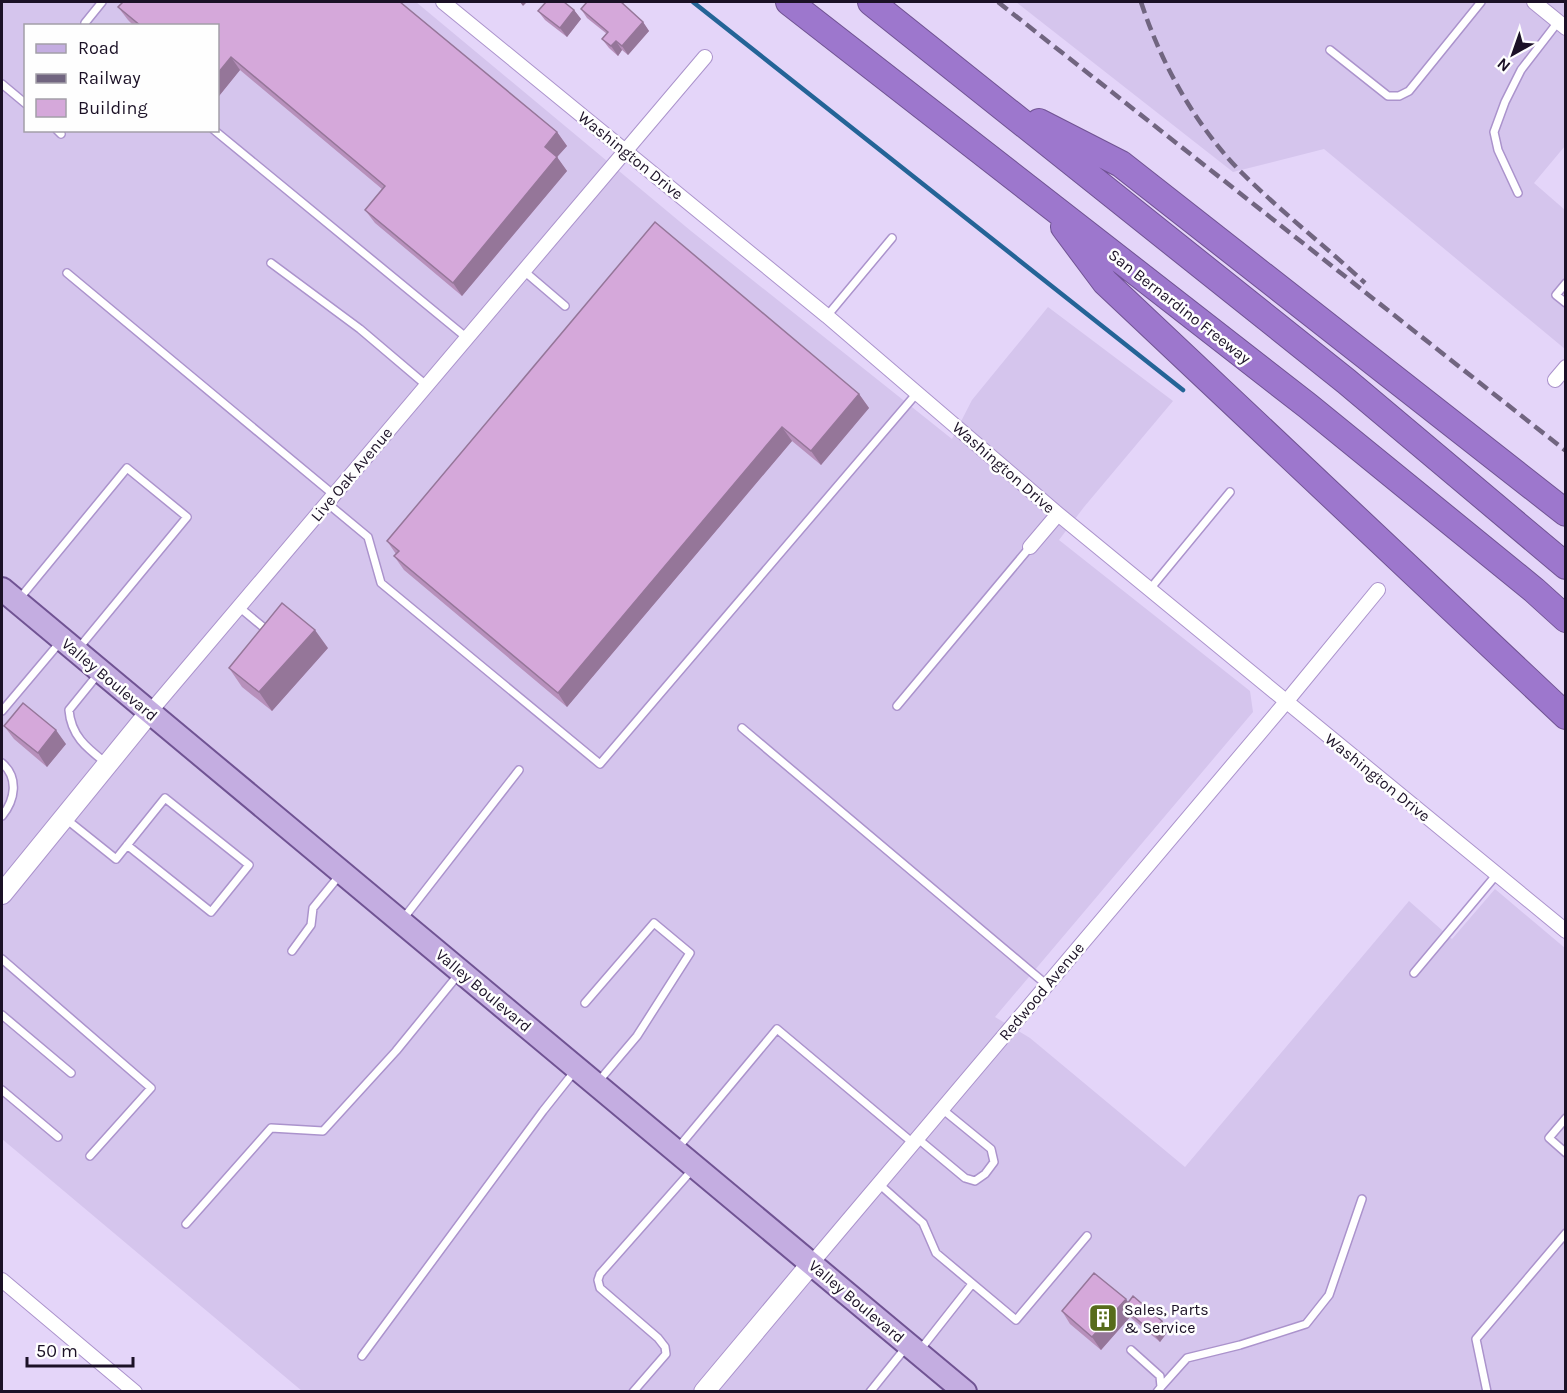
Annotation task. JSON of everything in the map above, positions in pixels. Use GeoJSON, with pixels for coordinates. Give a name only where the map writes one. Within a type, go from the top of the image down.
{"type":"FeatureCollection","features":[{"type":"Feature","properties":{"kind":"highway","name":"San Bernardino Freeway"},"geometry":{"type":"LineString","coordinates":[[789,2],[1308,406],[1534,590],[1566,619]]}},
{"type":"Feature","properties":{"kind":"highway"},"geometry":{"type":"LineString","coordinates":[[871,2],[1346,381],[1566,566]]}},
{"type":"Feature","properties":{"kind":"highway"},"geometry":{"type":"LineString","coordinates":[[992,99],[1121,164],[1566,513]]}},
{"type":"Feature","properties":{"kind":"highway"},"geometry":{"type":"LineString","coordinates":[[1044,200],[1105,282],[1566,716]]}},
{"type":"Feature","properties":{"kind":"main road","name":"Valley Boulevard"},"geometry":{"type":"LineString","coordinates":[[9,595],[965,1392]]}},
{"type":"Feature","properties":{"kind":"street","name":"Washington Drive"},"geometry":{"type":"LineString","coordinates":[[443,2],[827,316],[1058,514],[1566,931]]}},
{"type":"Feature","properties":{"kind":"street"},"geometry":{"type":"LineString","coordinates":[[1534,2],[1562,25]]}},
{"type":"Feature","properties":{"kind":"street","name":"Live Oak Avenue"},"geometry":{"type":"LineString","coordinates":[[4,887],[705,57]]}},
{"type":"Feature","properties":{"kind":"street"},"geometry":{"type":"LineString","coordinates":[[1555,380],[1566,367]]}},
{"type":"Feature","properties":{"kind":"street"},"geometry":{"type":"LineString","coordinates":[[1030,547],[1058,514]]}},
{"type":"Feature","properties":{"kind":"street","name":"Redwood Avenue"},"geometry":{"type":"LineString","coordinates":[[707,1390],[1378,590]]}},
{"type":"Feature","properties":{"kind":"street"},"geometry":{"type":"LineString","coordinates":[[2,1281],[135,1392]]}},
{"type":"Feature","properties":{"kind":"lane"},"geometry":{"type":"LineString","coordinates":[[84,23],[102,2]]}},
{"type":"Feature","properties":{"kind":"lane"},"geometry":{"type":"LineString","coordinates":[[1330,50],[1388,96],[1399,96],[1408,91],[1481,2]]}},
{"type":"Feature","properties":{"kind":"lane"},"geometry":{"type":"LineString","coordinates":[[1518,193],[1498,150],[1494,132],[1505,102],[1521,70],[1562,25]]}},
{"type":"Feature","properties":{"kind":"lane"},"geometry":{"type":"LineString","coordinates":[[2,84],[24,102]]}},
{"type":"Feature","properties":{"kind":"lane"},"geometry":{"type":"LineString","coordinates":[[216,132],[466,338]]}},
{"type":"Feature","properties":{"kind":"lane"},"geometry":{"type":"LineString","coordinates":[[827,316],[892,238]]}},
{"type":"Feature","properties":{"kind":"lane"},"geometry":{"type":"LineString","coordinates":[[271,263],[360,329],[426,385]]}},
{"type":"Feature","properties":{"kind":"lane"},"geometry":{"type":"LineString","coordinates":[[524,271],[565,306]]}},
{"type":"Feature","properties":{"kind":"lane"},"geometry":{"type":"LineString","coordinates":[[67,273],[330,499],[368,537],[381,583],[600,764],[917,393]]}},
{"type":"Feature","properties":{"kind":"lane"},"geometry":{"type":"LineString","coordinates":[[1566,283],[1556,295],[1566,303]]}},
{"type":"Feature","properties":{"kind":"lane"},"geometry":{"type":"LineString","coordinates":[[2,711],[70,645],[187,517],[127,468],[9,595]]}},
{"type":"Feature","properties":{"kind":"lane"},"geometry":{"type":"LineString","coordinates":[[1150,590],[1230,492]]}},
{"type":"Feature","properties":{"kind":"lane"},"geometry":{"type":"LineString","coordinates":[[897,706],[1030,547]]}},
{"type":"Feature","properties":{"kind":"lane"},"geometry":{"type":"LineString","coordinates":[[239,607],[269,632]]}},
{"type":"Feature","properties":{"kind":"lane"},"geometry":{"type":"LineString","coordinates":[[100,671],[69,710],[75,734],[107,764]]}},
{"type":"Feature","properties":{"kind":"lane"},"geometry":{"type":"LineString","coordinates":[[742,728],[1047,985]]}},
{"type":"Feature","properties":{"kind":"lane"},"geometry":{"type":"LineString","coordinates":[[2,763],[10,776],[14,792],[2,816]]}},
{"type":"Feature","properties":{"kind":"lane"},"geometry":{"type":"LineString","coordinates":[[402,921],[519,770]]}},
{"type":"Feature","properties":{"kind":"lane"},"geometry":{"type":"LineString","coordinates":[[64,818],[116,859],[128,844],[165,798],[249,865],[211,912],[128,844]]}},
{"type":"Feature","properties":{"kind":"lane"},"geometry":{"type":"LineString","coordinates":[[292,951],[311,926],[314,908],[342,872]]}},
{"type":"Feature","properties":{"kind":"lane"},"geometry":{"type":"LineString","coordinates":[[1414,973],[1497,874]]}},
{"type":"Feature","properties":{"kind":"lane"},"geometry":{"type":"LineString","coordinates":[[585,1003],[654,923],[690,953],[637,1036],[597,1084]]}},
{"type":"Feature","properties":{"kind":"lane"},"geometry":{"type":"LineString","coordinates":[[2,959],[151,1088],[90,1156]]}},
{"type":"Feature","properties":{"kind":"lane"},"geometry":{"type":"LineString","coordinates":[[186,1224],[271,1128],[323,1131],[396,1050],[461,971]]}},
{"type":"Feature","properties":{"kind":"lane"},"geometry":{"type":"LineString","coordinates":[[2,1015],[71,1073]]}},
{"type":"Feature","properties":{"kind":"lane"},"geometry":{"type":"LineString","coordinates":[[676,1150],[777,1029],[915,1141],[965,1178],[975,1181],[985,1174],[994,1162],[991,1149],[942,1109]]}},
{"type":"Feature","properties":{"kind":"lane"},"geometry":{"type":"LineString","coordinates":[[362,1356],[577,1068]]}},
{"type":"Feature","properties":{"kind":"lane"},"geometry":{"type":"LineString","coordinates":[[2,1090],[57,1137]]}},
{"type":"Feature","properties":{"kind":"lane"},"geometry":{"type":"LineString","coordinates":[[1566,1118],[1549,1138],[1566,1153]]}},
{"type":"Feature","properties":{"kind":"lane"},"geometry":{"type":"LineString","coordinates":[[633,1392],[666,1354],[665,1347],[658,1338],[600,1287],[598,1280],[600,1274],[695,1166]]}},
{"type":"Feature","properties":{"kind":"lane"},"geometry":{"type":"LineString","coordinates":[[879,1184],[923,1223],[936,1253],[1016,1320],[1087,1236]]}},
{"type":"Feature","properties":{"kind":"lane"},"geometry":{"type":"LineString","coordinates":[[1159,1389],[1187,1358],[1240,1345],[1306,1324],[1329,1295],[1362,1199]]}},
{"type":"Feature","properties":{"kind":"lane"},"geometry":{"type":"LineString","coordinates":[[1487,1392],[1476,1339],[1566,1233]]}},
{"type":"Feature","properties":{"kind":"lane"},"geometry":{"type":"LineString","coordinates":[[870,1392],[972,1284]]}},
{"type":"Feature","properties":{"kind":"lane"},"geometry":{"type":"LineString","coordinates":[[1131,1350],[1160,1376],[1159,1389]]}},
{"type":"Feature","properties":{"kind":"shaded area"},"geometry":{"type":"Polygon","coordinates":[[[2,2],[416,2],[691,231],[952,439],[972,400],[1048,307],[1173,401],[1059,540],[1250,691],[1253,712],[995,1017],[1030,1038],[1185,1167],[1409,901],[1452,939],[1495,889],[1565,948],[1565,1391],[302,1391],[2,1139],[2,2]]]}},
{"type":"Feature","properties":{"kind":"shaded area"},"geometry":{"type":"Polygon","coordinates":[[[1016,2],[1565,2],[1565,146],[1534,183],[1565,210],[1565,349],[1324,149],[1233,172],[1016,2]]]}},
{"type":"Feature","properties":{"kind":"building"},"geometry":{"type":"Polygon","coordinates":[[[123,2],[400,2],[557,132],[545,147],[557,157],[453,283],[365,210],[385,186],[231,57],[219,72],[219,24],[139,24],[118,7],[123,2]]]}},
{"type":"Feature","properties":{"kind":"building"},"geometry":{"type":"Polygon","coordinates":[[[546,2],[564,2],[574,10],[560,28],[538,11],[546,2]]]}},
{"type":"Feature","properties":{"kind":"building"},"geometry":{"type":"Polygon","coordinates":[[[587,2],[621,2],[643,22],[622,46],[616,41],[611,46],[602,39],[608,32],[581,9],[587,2]]]}},
{"type":"Feature","properties":{"kind":"building"},"geometry":{"type":"Polygon","coordinates":[[[655,222],[859,394],[811,451],[782,427],[558,693],[394,556],[399,551],[387,541],[655,222]]]}},
{"type":"Feature","properties":{"kind":"building"},"geometry":{"type":"Polygon","coordinates":[[[282,603],[315,630],[259,692],[229,668],[282,603]]]}},
{"type":"Feature","properties":{"kind":"building"},"geometry":{"type":"Polygon","coordinates":[[[23,703],[56,730],[38,753],[4,726],[23,703]]]}},
{"type":"Feature","properties":{"kind":"building"},"geometry":{"type":"Polygon","coordinates":[[[1094,1273],[1126,1299],[1092,1337],[1062,1311],[1094,1273]]]}},
{"type":"Feature","properties":{"kind":"building"},"geometry":{"type":"Polygon","coordinates":[[[1133,1296],[1162,1321],[1153,1333],[1124,1308],[1133,1296]]]}},
{"type":"Feature","properties":{"kind":"waterway"},"geometry":{"type":"LineString","coordinates":[[693,2],[1183,390]]}},
{"type":"Feature","properties":{"kind":"railway"},"geometry":{"type":"LineString","coordinates":[[998,2],[1566,451]]}},
{"type":"Feature","properties":{"kind":"railway"},"geometry":{"type":"LineString","coordinates":[[1141,2],[1169,70],[1193,112],[1223,152],[1270,199],[1365,283]]}},
{"type":"Feature","properties":{"kind":"place","name":"Sales, Parts & Service"},"geometry":{"type":"Point","coordinates":[1103,1318]}}]}
